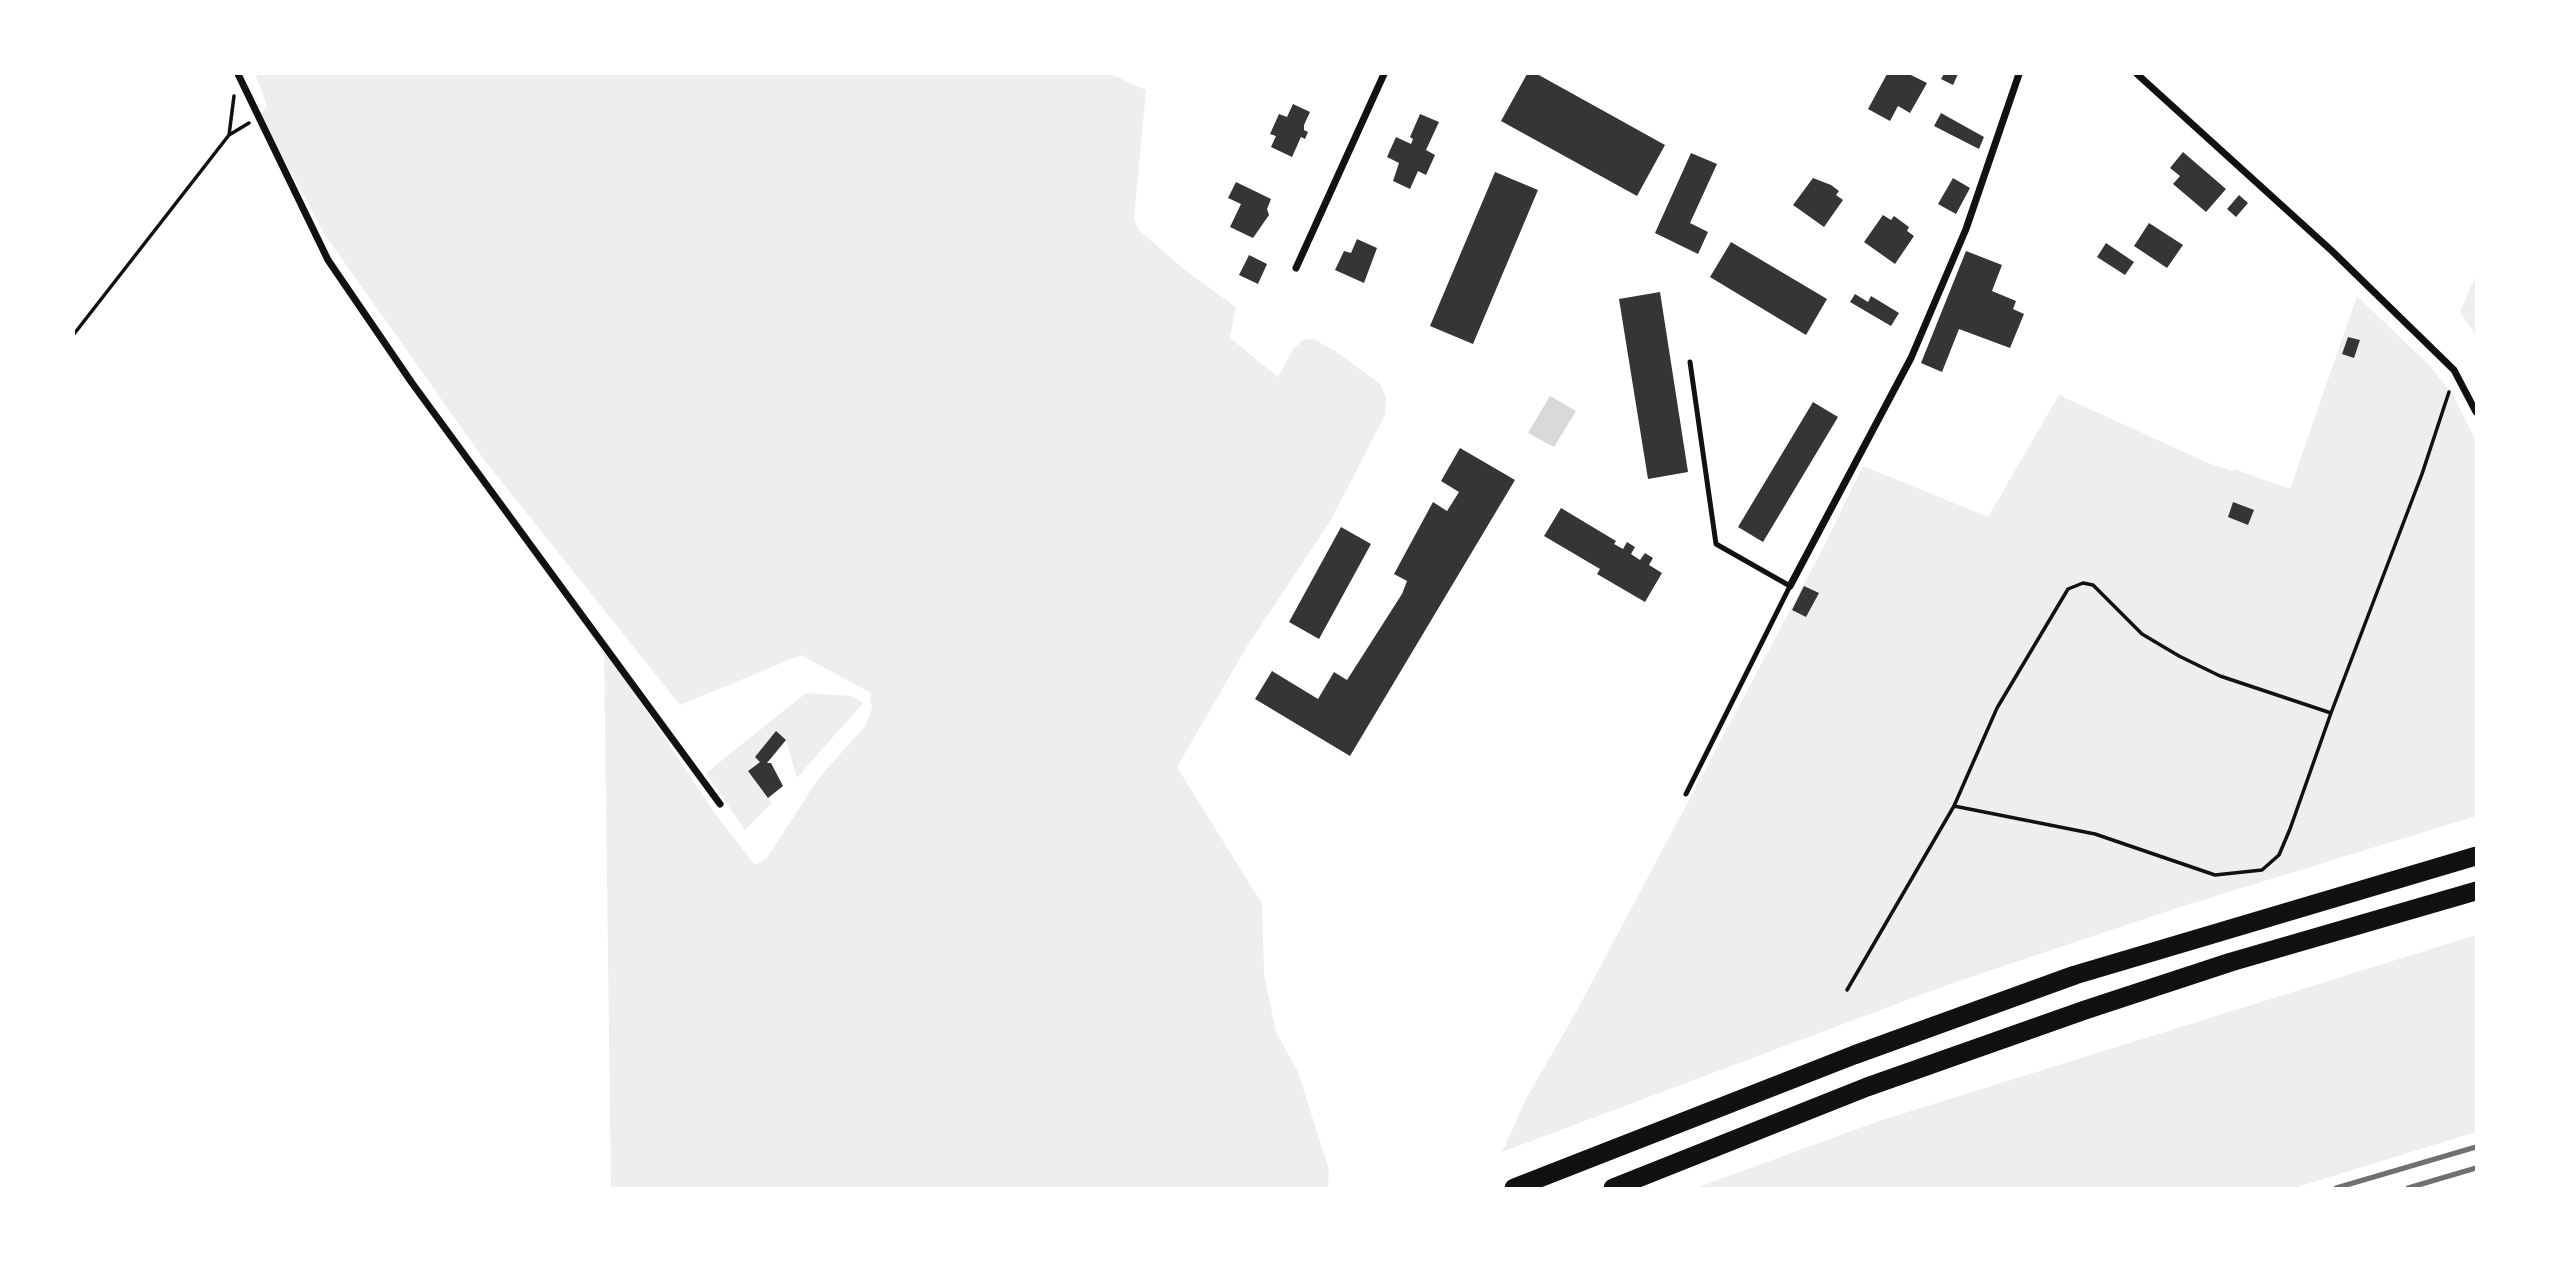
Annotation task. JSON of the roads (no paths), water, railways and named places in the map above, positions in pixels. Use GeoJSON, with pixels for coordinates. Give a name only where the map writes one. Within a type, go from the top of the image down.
{"type":"FeatureCollection","features":[{"type":"Feature","properties":{"kind":"highway"},"geometry":{"type":"LineString","coordinates":[[1514,1188],[1854,1055],[2075,975],[2476,856]]}},
{"type":"Feature","properties":{"kind":"highway"},"geometry":{"type":"LineString","coordinates":[[1613,1188],[1867,1087],[2085,1010],[2231,962],[2476,891]]}},
{"type":"Feature","properties":{"kind":"street"},"geometry":{"type":"LineString","coordinates":[[238,74],[257,119],[336,271],[412,383],[720,804]]}},
{"type":"Feature","properties":{"kind":"street"},"geometry":{"type":"LineString","coordinates":[[1296,268],[1384,74]]}},
{"type":"Feature","properties":{"kind":"street"},"geometry":{"type":"LineString","coordinates":[[1790,586],[1911,358],[1966,229],[2018,74]]}},
{"type":"Feature","properties":{"kind":"street"},"geometry":{"type":"LineString","coordinates":[[2137,74],[2332,251],[2454,370],[2476,412]]}},
{"type":"Feature","properties":{"kind":"lane"},"geometry":{"type":"LineString","coordinates":[[1686,794],[1790,586],[1716,544],[1690,362]]}},
{"type":"Feature","properties":{"kind":"railway"},"geometry":{"type":"LineString","coordinates":[[2336,1188],[2476,1147]]}},
{"type":"Feature","properties":{"kind":"railway"},"geometry":{"type":"LineString","coordinates":[[2408,1188],[2476,1168]]}}]}
